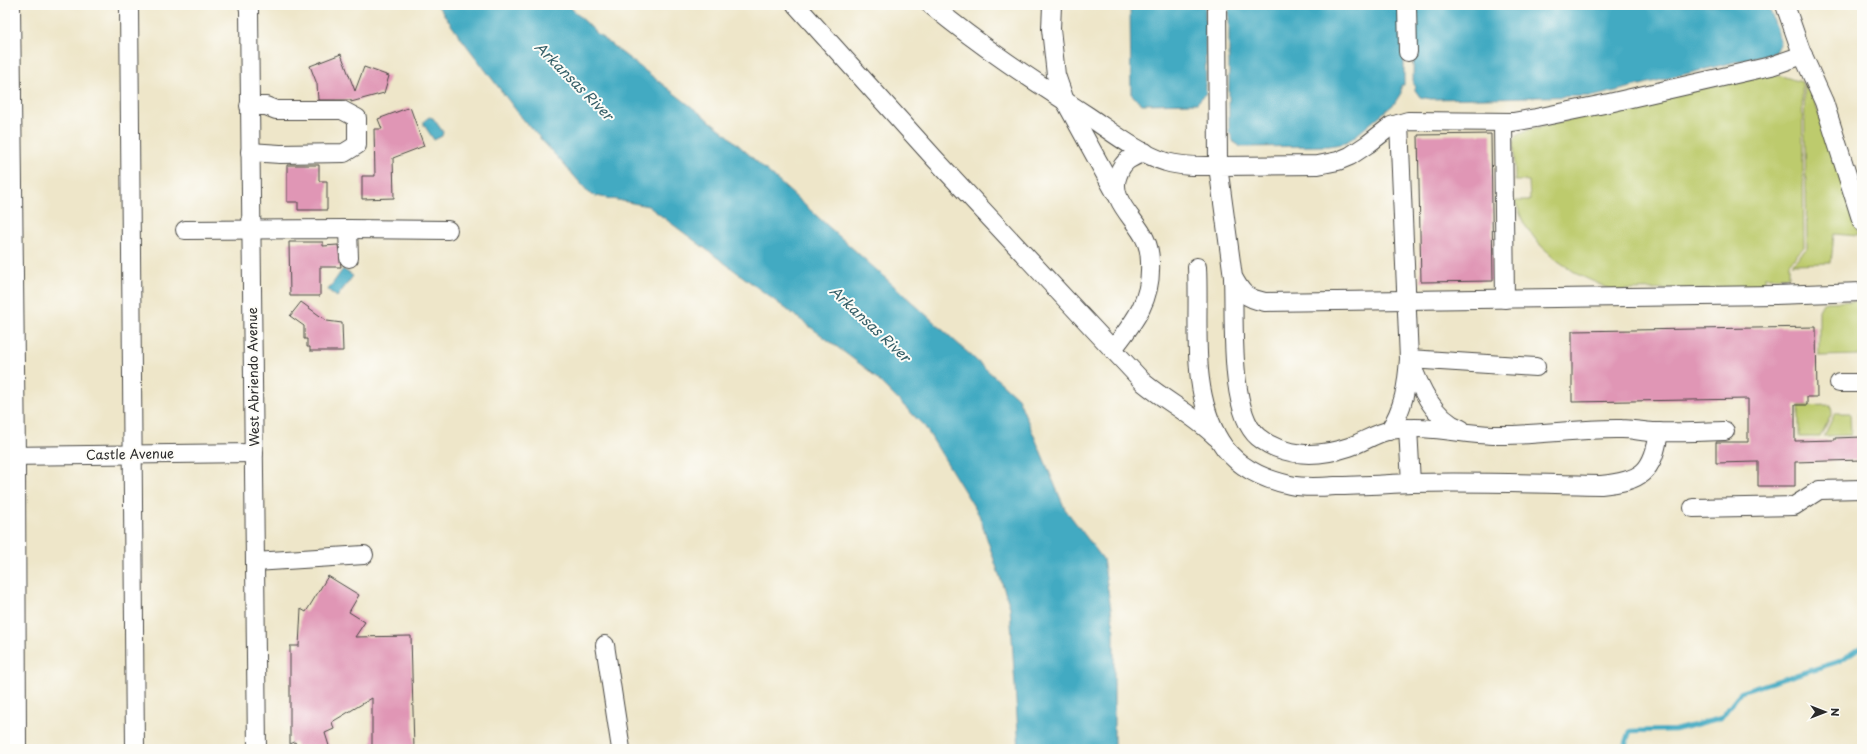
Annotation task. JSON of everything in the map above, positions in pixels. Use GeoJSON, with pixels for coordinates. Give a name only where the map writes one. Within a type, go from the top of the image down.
{"type":"FeatureCollection","features":[{"type":"Feature","properties":{"kind":"street"},"geometry":{"type":"LineString","coordinates":[[11,5],[11,456],[18,749]]}},
{"type":"Feature","properties":{"kind":"street"},"geometry":{"type":"LineString","coordinates":[[129,5],[136,749]]}},
{"type":"Feature","properties":{"kind":"street","name":"West Abriendo Avenue"},"geometry":{"type":"LineString","coordinates":[[248,5],[258,106],[250,152],[257,749]]}},
{"type":"Feature","properties":{"kind":"street"},"geometry":{"type":"LineString","coordinates":[[796,5],[936,159],[1144,383],[1160,396],[1206,427],[1231,455],[1247,468],[1268,479],[1292,485],[1317,487],[1411,483],[1601,485],[1624,483],[1638,476],[1651,464],[1656,451],[1659,432]]}},
{"type":"Feature","properties":{"kind":"street"},"geometry":{"type":"LineString","coordinates":[[931,5],[960,29],[1065,101],[1145,152],[1166,162],[1185,166],[1318,165],[1338,161],[1350,156],[1391,126],[1408,121],[1503,122],[1536,118],[1609,104],[1771,66],[1803,55]]}},
{"type":"Feature","properties":{"kind":"street"},"geometry":{"type":"LineString","coordinates":[[1052,5],[1051,29],[1056,75],[1065,101],[1119,200],[1146,240],[1150,261],[1150,280],[1145,303],[1135,321],[1113,349]]}},
{"type":"Feature","properties":{"kind":"street"},"geometry":{"type":"LineString","coordinates":[[1217,5],[1218,166],[1233,277],[1235,378],[1239,401],[1243,412],[1256,436],[1272,446],[1288,452],[1326,454],[1389,431],[1408,428],[1431,428],[1492,435],[1622,429],[1659,432],[1725,431]]}},
{"type":"Feature","properties":{"kind":"street"},"geometry":{"type":"LineString","coordinates":[[1407,5],[1408,52]]}},
{"type":"Feature","properties":{"kind":"street"},"geometry":{"type":"LineString","coordinates":[[1785,5],[1803,55],[1824,102],[1862,222]]}},
{"type":"Feature","properties":{"kind":"street"},"geometry":{"type":"LineString","coordinates":[[258,106],[276,102],[327,102]]}},
{"type":"Feature","properties":{"kind":"street"},"geometry":{"type":"LineString","coordinates":[[250,152],[280,154],[344,154],[357,145],[357,118],[342,110],[276,110],[258,106]]}},
{"type":"Feature","properties":{"kind":"street"},"geometry":{"type":"LineString","coordinates":[[1503,122],[1505,299]]}},
{"type":"Feature","properties":{"kind":"street"},"geometry":{"type":"LineString","coordinates":[[1389,431],[1404,402],[1408,382],[1409,360],[1399,124]]}},
{"type":"Feature","properties":{"kind":"street"},"geometry":{"type":"LineString","coordinates":[[1119,200],[1116,184],[1120,169],[1128,160],[1145,152]]}},
{"type":"Feature","properties":{"kind":"street"},"geometry":{"type":"LineString","coordinates":[[348,229],[349,258]]}},
{"type":"Feature","properties":{"kind":"street"},"geometry":{"type":"LineString","coordinates":[[186,230],[448,230]]}},
{"type":"Feature","properties":{"kind":"street"},"geometry":{"type":"LineString","coordinates":[[1198,267],[1200,382],[1210,418],[1221,442]]}},
{"type":"Feature","properties":{"kind":"street"},"geometry":{"type":"LineString","coordinates":[[1233,277],[1241,292],[1252,299],[1265,302],[1775,295],[1862,292]]}},
{"type":"Feature","properties":{"kind":"street"},"geometry":{"type":"LineString","coordinates":[[1409,360],[1536,367]]}},
{"type":"Feature","properties":{"kind":"street"},"geometry":{"type":"LineString","coordinates":[[1409,360],[1417,381],[1441,416],[1455,427],[1471,432]]}},
{"type":"Feature","properties":{"kind":"street"},"geometry":{"type":"LineString","coordinates":[[1839,383],[1862,383]]}},
{"type":"Feature","properties":{"kind":"street"},"geometry":{"type":"LineString","coordinates":[[1408,428],[1411,483]]}},
{"type":"Feature","properties":{"kind":"street","name":"Castle Avenue"},"geometry":{"type":"LineString","coordinates":[[11,456],[254,453]]}},
{"type":"Feature","properties":{"kind":"street"},"geometry":{"type":"LineString","coordinates":[[1693,508],[1794,506],[1819,490],[1862,489]]}},
{"type":"Feature","properties":{"kind":"street"},"geometry":{"type":"LineString","coordinates":[[255,562],[364,555]]}},
{"type":"Feature","properties":{"kind":"street"},"geometry":{"type":"LineString","coordinates":[[605,645],[621,749]]}},
{"type":"Feature","properties":{"kind":"green space"},"geometry":{"type":"Polygon","coordinates":[[[1769,75],[1778,75],[1802,82],[1804,247],[1789,263],[1789,277],[1765,277],[1765,289],[1612,290],[1579,275],[1558,261],[1539,244],[1524,224],[1515,201],[1530,201],[1529,181],[1515,181],[1514,140],[1519,134],[1527,130],[1734,81],[1769,75]]]}},
{"type":"Feature","properties":{"kind":"green space"},"geometry":{"type":"Polygon","coordinates":[[[1804,84],[1813,97],[1843,184],[1858,236],[1834,234],[1831,263],[1792,264],[1807,248],[1804,84]]]}},
{"type":"Feature","properties":{"kind":"green space"},"geometry":{"type":"Polygon","coordinates":[[[1862,301],[1862,355],[1819,356],[1819,310],[1823,303],[1862,301]]]}},
{"type":"Feature","properties":{"kind":"green space"},"geometry":{"type":"Polygon","coordinates":[[[1831,405],[1832,413],[1820,437],[1799,437],[1799,406],[1831,405]]]}},
{"type":"Feature","properties":{"kind":"green space"},"geometry":{"type":"Polygon","coordinates":[[[1862,412],[1862,436],[1859,436],[1858,413],[1862,412]]]}},
{"type":"Feature","properties":{"kind":"green space"},"geometry":{"type":"Polygon","coordinates":[[[1835,413],[1850,413],[1851,435],[1824,436],[1835,413]]]}},
{"type":"Feature","properties":{"kind":"water","name":"Arkansas River"},"geometry":{"type":"Polygon","coordinates":[[[437,5],[568,5],[599,35],[724,132],[1018,398],[1065,509],[1103,559],[1114,628],[1114,749],[1019,749],[1010,607],[979,515],[925,427],[868,370],[648,206],[591,195],[522,118],[437,5]]]}},
{"type":"Feature","properties":{"kind":"water"},"geometry":{"type":"Polygon","coordinates":[[[1130,5],[1205,5],[1206,93],[1197,103],[1142,104],[1131,94],[1130,5]]]}},
{"type":"Feature","properties":{"kind":"water"},"geometry":{"type":"Polygon","coordinates":[[[1229,5],[1400,5],[1404,55],[1404,85],[1401,85],[1401,93],[1394,104],[1353,138],[1342,144],[1328,146],[1241,147],[1234,143],[1229,131],[1229,5]]]}},
{"type":"Feature","properties":{"kind":"water"},"geometry":{"type":"Polygon","coordinates":[[[1414,5],[1768,5],[1778,33],[1780,44],[1776,52],[1595,96],[1431,99],[1420,97],[1415,90],[1415,85],[1413,85],[1414,5]]]}},
{"type":"Feature","properties":{"kind":"water"},"geometry":{"type":"Polygon","coordinates":[[[429,117],[433,118],[443,132],[442,136],[434,140],[424,125],[424,121],[429,117]]]}},
{"type":"Feature","properties":{"kind":"water"},"geometry":{"type":"Polygon","coordinates":[[[343,269],[353,276],[337,297],[328,290],[343,269]]]}},
{"type":"Feature","properties":{"kind":"building"},"geometry":{"type":"Polygon","coordinates":[[[341,54],[355,91],[364,67],[389,76],[384,93],[351,102],[351,100],[318,100],[317,84],[310,66],[341,54]]]}},
{"type":"Feature","properties":{"kind":"building"},"geometry":{"type":"Polygon","coordinates":[[[410,107],[424,146],[393,158],[394,198],[362,199],[362,176],[375,176],[374,129],[382,129],[378,119],[410,107]]]}},
{"type":"Feature","properties":{"kind":"building"},"geometry":{"type":"Polygon","coordinates":[[[1491,134],[1493,281],[1421,282],[1418,135],[1491,134]]]}},
{"type":"Feature","properties":{"kind":"building"},"geometry":{"type":"Polygon","coordinates":[[[287,165],[319,165],[319,181],[327,181],[327,210],[298,210],[298,202],[287,202],[287,165]]]}},
{"type":"Feature","properties":{"kind":"building"},"geometry":{"type":"Polygon","coordinates":[[[289,242],[323,242],[323,246],[338,245],[341,267],[320,267],[320,296],[290,296],[289,242]]]}},
{"type":"Feature","properties":{"kind":"building"},"geometry":{"type":"Polygon","coordinates":[[[301,302],[327,321],[342,323],[343,351],[310,351],[310,347],[307,347],[307,339],[304,339],[304,326],[290,316],[301,302]]]}},
{"type":"Feature","properties":{"kind":"building"},"geometry":{"type":"Polygon","coordinates":[[[1816,327],[1817,397],[1807,397],[1807,405],[1795,405],[1795,441],[1835,440],[1835,438],[1862,437],[1862,460],[1795,462],[1795,486],[1758,486],[1758,462],[1716,463],[1716,442],[1748,442],[1748,399],[1572,402],[1572,331],[1816,327]]]}},
{"type":"Feature","properties":{"kind":"building"},"geometry":{"type":"Polygon","coordinates":[[[328,576],[359,595],[349,612],[365,622],[355,637],[411,636],[414,749],[372,749],[372,698],[332,722],[334,729],[325,733],[330,749],[298,749],[295,742],[290,744],[290,646],[299,646],[301,609],[306,612],[328,576]]]}},
{"type":"Feature","properties":{"kind":"waterway"},"geometry":{"type":"LineString","coordinates":[[1624,749],[1630,731],[1675,730],[1721,718],[1741,692],[1840,661],[1862,646]]}}]}
